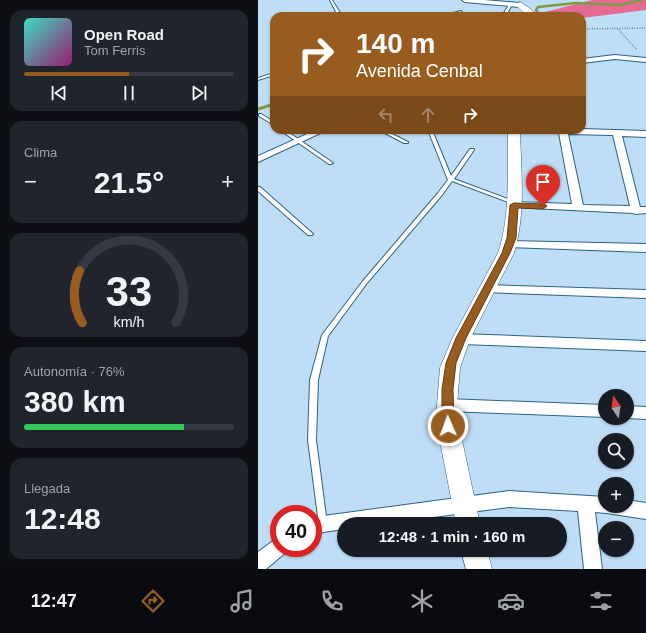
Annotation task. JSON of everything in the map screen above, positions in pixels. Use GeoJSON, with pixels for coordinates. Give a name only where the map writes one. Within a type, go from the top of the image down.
{"type":"FeatureCollection","features":[{"type":"Feature","properties":{"kind":"street"},"geometry":{"type":"LineString","coordinates":[[465,0],[515,5],[529,12]]}},
{"type":"Feature","properties":{"kind":"street"},"geometry":{"type":"LineString","coordinates":[[515,5],[530,0]]}},
{"type":"Feature","properties":{"kind":"street"},"geometry":{"type":"LineString","coordinates":[[586,61],[615,57],[646,60]]}},
{"type":"Feature","properties":{"kind":"street"},"geometry":{"type":"LineString","coordinates":[[586,133],[646,134]]}},
{"type":"Feature","properties":{"kind":"street"},"geometry":{"type":"LineString","coordinates":[[258,159],[314,134]]}},
{"type":"Feature","properties":{"kind":"street"},"geometry":{"type":"LineString","coordinates":[[466,514],[449,433],[447,405],[450,368],[461,338],[488,289],[512,238],[514,204],[514,134]]}},
{"type":"Feature","properties":{"kind":"street"},"geometry":{"type":"LineString","coordinates":[[563,134],[578,207]]}},
{"type":"Feature","properties":{"kind":"street"},"geometry":{"type":"LineString","coordinates":[[514,204],[641,210],[617,134]]}},
{"type":"Feature","properties":{"kind":"street"},"geometry":{"type":"LineString","coordinates":[[509,245],[646,248]]}},
{"type":"Feature","properties":{"kind":"street"},"geometry":{"type":"LineString","coordinates":[[488,289],[646,294]]}},
{"type":"Feature","properties":{"kind":"street"},"geometry":{"type":"LineString","coordinates":[[461,338],[646,346]]}},
{"type":"Feature","properties":{"kind":"street"},"geometry":{"type":"LineString","coordinates":[[447,405],[598,411]]}},
{"type":"Feature","properties":{"kind":"street"},"geometry":{"type":"LineString","coordinates":[[634,412],[646,413]]}},
{"type":"Feature","properties":{"kind":"street"},"geometry":{"type":"LineString","coordinates":[[322,526],[466,514],[509,499],[598,505]]}},
{"type":"Feature","properties":{"kind":"street"},"geometry":{"type":"LineString","coordinates":[[586,504],[592,569]]}},
{"type":"Feature","properties":{"kind":"street"},"geometry":{"type":"LineString","coordinates":[[634,509],[646,511]]}},
{"type":"Feature","properties":{"kind":"street"},"geometry":{"type":"LineString","coordinates":[[258,564],[270,554]]}},
{"type":"Feature","properties":{"kind":"street"},"geometry":{"type":"LineString","coordinates":[[476,557],[479,569]]}},
{"type":"Feature","properties":{"kind":"lane"},"geometry":{"type":"LineString","coordinates":[[331,0],[338,12]]}},
{"type":"Feature","properties":{"kind":"lane"},"geometry":{"type":"LineString","coordinates":[[508,12],[515,5]]}},
{"type":"Feature","properties":{"kind":"lane"},"geometry":{"type":"LineString","coordinates":[[258,79],[270,75]]}},
{"type":"Feature","properties":{"kind":"lane"},"geometry":{"type":"LineString","coordinates":[[260,115],[270,121]]}},
{"type":"Feature","properties":{"kind":"lane"},"geometry":{"type":"LineString","coordinates":[[288,134],[331,163]]}},
{"type":"Feature","properties":{"kind":"lane"},"geometry":{"type":"LineString","coordinates":[[389,134],[406,142]]}},
{"type":"Feature","properties":{"kind":"lane"},"geometry":{"type":"LineString","coordinates":[[432,134],[450,179],[514,204]]}},
{"type":"Feature","properties":{"kind":"lane"},"geometry":{"type":"LineString","coordinates":[[317,505],[312,440],[314,380],[325,335],[365,282],[472,150]]}},
{"type":"Feature","properties":{"kind":"lane"},"geometry":{"type":"LineString","coordinates":[[258,188],[310,234]]}},
{"type":"Feature","properties":{"kind":"path"},"geometry":{"type":"LineString","coordinates":[[617,28],[646,60]]}},
{"type":"Feature","properties":{"kind":"path"},"geometry":{"type":"LineString","coordinates":[[586,29],[646,28]]}},
{"type":"Feature","properties":{"kind":"shaded area"},"geometry":{"type":"Polygon","coordinates":[[[592,0],[646,0],[646,10],[586,18],[586,12],[545,12],[592,0]]]}},
{"type":"Feature","properties":{"kind":"waterway"},"geometry":{"type":"LineString","coordinates":[[537,12],[536,10],[538,7],[576,3],[620,5],[642,0]]}},
{"type":"Feature","properties":{"kind":"waterway"},"geometry":{"type":"LineString","coordinates":[[258,109],[270,105]]}},
{"type":"Feature","properties":{"kind":"route"},"geometry":{"type":"LineString","coordinates":[[448,426],[447,405],[451,363],[461,338],[488,289],[512,238],[514,205],[543,206]]}}]}
